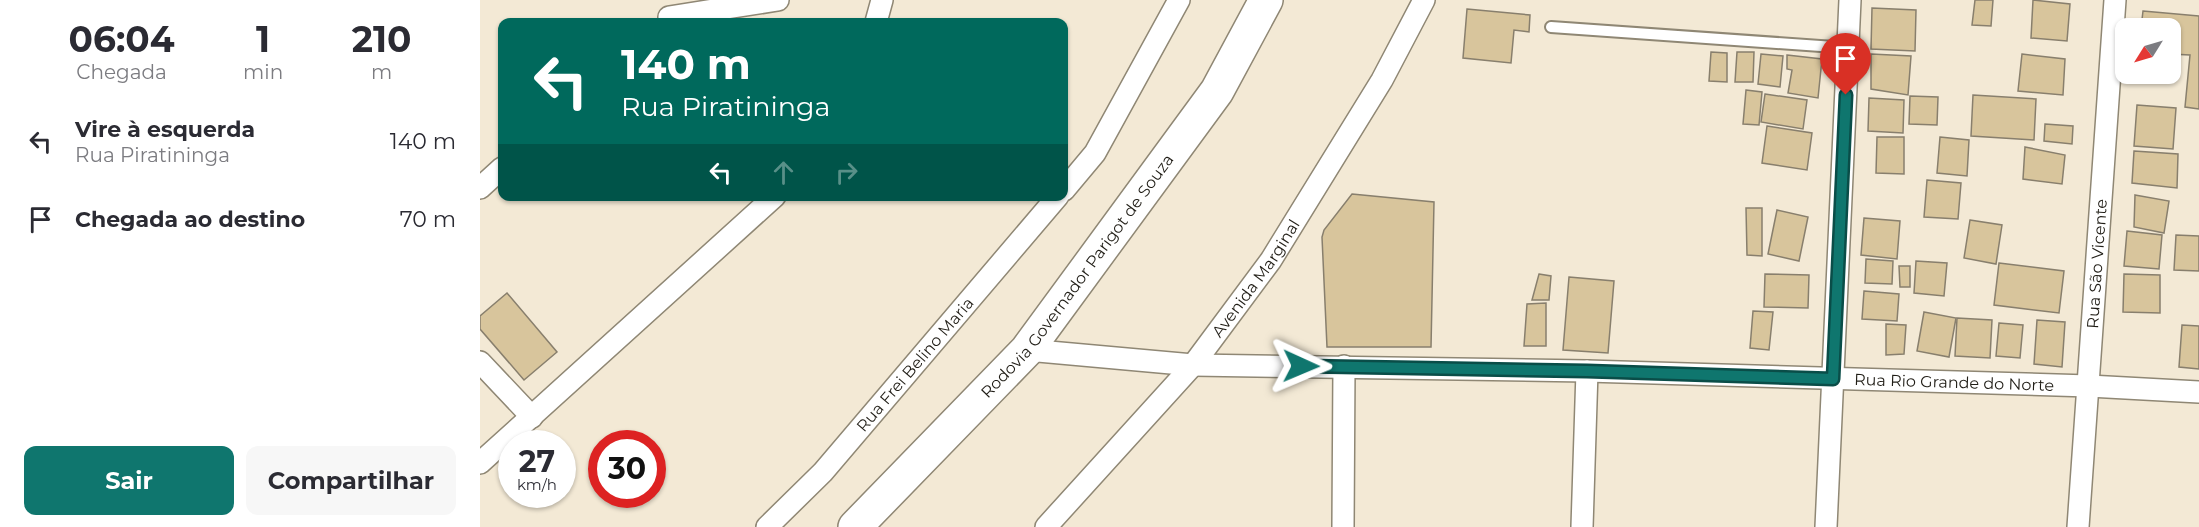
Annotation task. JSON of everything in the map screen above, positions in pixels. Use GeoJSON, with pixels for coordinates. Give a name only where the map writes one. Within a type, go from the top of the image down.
{"type":"FeatureCollection","features":[{"type":"Feature","properties":{"kind":"main road","name":"Rodovia Governador Parigot de Souza"},"geometry":{"type":"LineString","coordinates":[[855,527],[1027,350],[1217,91],[1266,0]]}},
{"type":"Feature","properties":{"kind":"street"},"geometry":{"type":"LineString","coordinates":[[670,13],[778,0]]}},
{"type":"Feature","properties":{"kind":"street"},"geometry":{"type":"LineString","coordinates":[[877,18],[882,0]]}},
{"type":"Feature","properties":{"kind":"street"},"geometry":{"type":"LineString","coordinates":[[1068,185],[1095,153],[1179,0]]}},
{"type":"Feature","properties":{"kind":"street","name":"Avenida Marginal"},"geometry":{"type":"LineString","coordinates":[[1046,527],[1193,365],[1271,260],[1382,80],[1424,0]]}},
{"type":"Feature","properties":{"kind":"street"},"geometry":{"type":"LineString","coordinates":[[1826,527],[1850,0]]}},
{"type":"Feature","properties":{"kind":"street","name":"Rua São Vicente"},"geometry":{"type":"LineString","coordinates":[[2078,527],[2090,386],[2115,0]]}},
{"type":"Feature","properties":{"kind":"street"},"geometry":{"type":"LineString","coordinates":[[480,188],[498,172]]}},
{"type":"Feature","properties":{"kind":"street"},"geometry":{"type":"LineString","coordinates":[[480,463],[770,201]]}},
{"type":"Feature","properties":{"kind":"street","name":"Rua Frei Belino Maria"},"geometry":{"type":"LineString","coordinates":[[767,527],[823,472],[1054,201]]}},
{"type":"Feature","properties":{"kind":"street","name":"Rua Rio Grande do Norte"},"geometry":{"type":"LineString","coordinates":[[1027,350],[1193,365],[1587,371],[2090,386],[2199,392]]}},
{"type":"Feature","properties":{"kind":"street"},"geometry":{"type":"LineString","coordinates":[[480,362],[532,417]]}},
{"type":"Feature","properties":{"kind":"street"},"geometry":{"type":"LineString","coordinates":[[1343,527],[1344,366]]}},
{"type":"Feature","properties":{"kind":"street"},"geometry":{"type":"LineString","coordinates":[[1582,527],[1587,371]]}},
{"type":"Feature","properties":{"kind":"lane"},"geometry":{"type":"LineString","coordinates":[[1551,27],[1849,48]]}},
{"type":"Feature","properties":{"kind":"building"},"geometry":{"type":"Polygon","coordinates":[[[1975,0],[1993,0],[1991,26],[1972,25],[1975,0]]]}},
{"type":"Feature","properties":{"kind":"building"},"geometry":{"type":"Polygon","coordinates":[[[2033,0],[2070,4],[2067,41],[2031,38],[2033,0]]]}},
{"type":"Feature","properties":{"kind":"building"},"geometry":{"type":"Polygon","coordinates":[[[1872,8],[1916,10],[1915,51],[1871,49],[1872,8]]]}},
{"type":"Feature","properties":{"kind":"building"},"geometry":{"type":"Polygon","coordinates":[[[1467,9],[1530,15],[1529,32],[1514,30],[1511,63],[1463,58],[1467,9]]]}},
{"type":"Feature","properties":{"kind":"building"},"geometry":{"type":"Polygon","coordinates":[[[2143,11],[2199,16],[2199,109],[2185,107],[2190,55],[2181,55],[2181,18],[2142,18],[2143,11]]]}},
{"type":"Feature","properties":{"kind":"building"},"geometry":{"type":"Polygon","coordinates":[[[1711,52],[1727,53],[1727,82],[1709,81],[1711,52]]]}},
{"type":"Feature","properties":{"kind":"building"},"geometry":{"type":"Polygon","coordinates":[[[1737,52],[1754,52],[1753,82],[1735,82],[1737,52]]]}},
{"type":"Feature","properties":{"kind":"building"},"geometry":{"type":"Polygon","coordinates":[[[1761,54],[1783,56],[1780,87],[1758,84],[1761,54]]]}},
{"type":"Feature","properties":{"kind":"building"},"geometry":{"type":"Polygon","coordinates":[[[1871,54],[1911,56],[1908,95],[1871,89],[1871,54]]]}},
{"type":"Feature","properties":{"kind":"building"},"geometry":{"type":"Polygon","coordinates":[[[2022,54],[2065,59],[2063,95],[2018,91],[2022,54]]]}},
{"type":"Feature","properties":{"kind":"building"},"geometry":{"type":"Polygon","coordinates":[[[1787,55],[1822,59],[1818,98],[1788,93],[1792,70],[1787,69],[1787,55]]]}},
{"type":"Feature","properties":{"kind":"building"},"geometry":{"type":"Polygon","coordinates":[[[1746,90],[1762,92],[1759,125],[1743,124],[1746,90]]]}},
{"type":"Feature","properties":{"kind":"building"},"geometry":{"type":"Polygon","coordinates":[[[1765,94],[1807,100],[1803,129],[1761,122],[1765,94]]]}},
{"type":"Feature","properties":{"kind":"building"},"geometry":{"type":"Polygon","coordinates":[[[1973,95],[2036,99],[2034,140],[1971,136],[1973,95]]]}},
{"type":"Feature","properties":{"kind":"building"},"geometry":{"type":"Polygon","coordinates":[[[1910,96],[1938,97],[1937,125],[1909,124],[1910,96]]]}},
{"type":"Feature","properties":{"kind":"building"},"geometry":{"type":"Polygon","coordinates":[[[1869,98],[1904,100],[1903,133],[1868,131],[1869,98]]]}},
{"type":"Feature","properties":{"kind":"building"},"geometry":{"type":"Polygon","coordinates":[[[2137,105],[2176,108],[2173,149],[2134,146],[2137,105]]]}},
{"type":"Feature","properties":{"kind":"building"},"geometry":{"type":"Polygon","coordinates":[[[2045,124],[2073,126],[2072,144],[2044,141],[2045,124]]]}},
{"type":"Feature","properties":{"kind":"building"},"geometry":{"type":"Polygon","coordinates":[[[1767,126],[1812,133],[1807,170],[1762,163],[1767,126]]]}},
{"type":"Feature","properties":{"kind":"building"},"geometry":{"type":"Polygon","coordinates":[[[1877,137],[1904,137],[1904,174],[1876,173],[1877,137]]]}},
{"type":"Feature","properties":{"kind":"building"},"geometry":{"type":"Polygon","coordinates":[[[1940,137],[1969,140],[1967,176],[1937,173],[1940,137]]]}},
{"type":"Feature","properties":{"kind":"building"},"geometry":{"type":"Polygon","coordinates":[[[2025,147],[2065,155],[2062,184],[2023,179],[2025,147]]]}},
{"type":"Feature","properties":{"kind":"building"},"geometry":{"type":"Polygon","coordinates":[[[2134,151],[2178,154],[2177,188],[2132,183],[2134,151]]]}},
{"type":"Feature","properties":{"kind":"building"},"geometry":{"type":"Polygon","coordinates":[[[1927,180],[1961,183],[1958,219],[1924,217],[1927,180]]]}},
{"type":"Feature","properties":{"kind":"building"},"geometry":{"type":"Polygon","coordinates":[[[1352,194],[1434,202],[1431,347],[1327,347],[1322,237],[1324,230],[1352,194]]]}},
{"type":"Feature","properties":{"kind":"building"},"geometry":{"type":"Polygon","coordinates":[[[2135,195],[2169,201],[2164,233],[2134,227],[2135,195]]]}},
{"type":"Feature","properties":{"kind":"building"},"geometry":{"type":"Polygon","coordinates":[[[1746,208],[1762,208],[1762,256],[1747,255],[1746,208]]]}},
{"type":"Feature","properties":{"kind":"building"},"geometry":{"type":"Polygon","coordinates":[[[1777,210],[1808,217],[1799,261],[1768,254],[1777,210]]]}},
{"type":"Feature","properties":{"kind":"building"},"geometry":{"type":"Polygon","coordinates":[[[1864,218],[1900,221],[1897,259],[1861,255],[1864,218]]]}},
{"type":"Feature","properties":{"kind":"building"},"geometry":{"type":"Polygon","coordinates":[[[1970,220],[2002,225],[1996,264],[1964,258],[1970,220]]]}},
{"type":"Feature","properties":{"kind":"building"},"geometry":{"type":"Polygon","coordinates":[[[2127,231],[2162,235],[2159,269],[2124,266],[2127,231]]]}},
{"type":"Feature","properties":{"kind":"building"},"geometry":{"type":"Polygon","coordinates":[[[2176,235],[2199,236],[2199,271],[2174,270],[2176,235]]]}},
{"type":"Feature","properties":{"kind":"building"},"geometry":{"type":"Polygon","coordinates":[[[1866,259],[1893,261],[1892,284],[1865,283],[1866,259]]]}},
{"type":"Feature","properties":{"kind":"building"},"geometry":{"type":"Polygon","coordinates":[[[1916,261],[1947,263],[1944,296],[1914,293],[1916,261]]]}},
{"type":"Feature","properties":{"kind":"building"},"geometry":{"type":"Polygon","coordinates":[[[1999,263],[2064,271],[2059,313],[1994,305],[1999,263]]]}},
{"type":"Feature","properties":{"kind":"building"},"geometry":{"type":"Polygon","coordinates":[[[1899,266],[1910,266],[1910,287],[1900,287],[1899,266]]]}},
{"type":"Feature","properties":{"kind":"building"},"geometry":{"type":"Polygon","coordinates":[[[1539,274],[1551,276],[1549,300],[1532,300],[1539,274]]]}},
{"type":"Feature","properties":{"kind":"building"},"geometry":{"type":"Polygon","coordinates":[[[1765,274],[1809,275],[1808,308],[1764,307],[1765,274]]]}},
{"type":"Feature","properties":{"kind":"building"},"geometry":{"type":"Polygon","coordinates":[[[2124,274],[2160,275],[2160,313],[2123,312],[2124,274]]]}},
{"type":"Feature","properties":{"kind":"building"},"geometry":{"type":"Polygon","coordinates":[[[1569,277],[1614,281],[1608,353],[1563,350],[1569,277]]]}},
{"type":"Feature","properties":{"kind":"building"},"geometry":{"type":"Polygon","coordinates":[[[1864,291],[1899,294],[1897,321],[1862,319],[1864,291]]]}},
{"type":"Feature","properties":{"kind":"building"},"geometry":{"type":"Polygon","coordinates":[[[507,293],[557,352],[524,380],[480,329],[480,316],[507,293]]]}},
{"type":"Feature","properties":{"kind":"building"},"geometry":{"type":"Polygon","coordinates":[[[1546,303],[1546,346],[1524,346],[1527,304],[1546,303]]]}},
{"type":"Feature","properties":{"kind":"building"},"geometry":{"type":"Polygon","coordinates":[[[1753,311],[1773,312],[1769,350],[1750,348],[1753,311]]]}},
{"type":"Feature","properties":{"kind":"building"},"geometry":{"type":"Polygon","coordinates":[[[1924,312],[1956,318],[1949,357],[1917,351],[1924,312]]]}},
{"type":"Feature","properties":{"kind":"building"},"geometry":{"type":"Polygon","coordinates":[[[1957,318],[1992,320],[1990,358],[1955,356],[1957,318]]]}},
{"type":"Feature","properties":{"kind":"building"},"geometry":{"type":"Polygon","coordinates":[[[2037,320],[2065,322],[2062,367],[2034,364],[2037,320]]]}},
{"type":"Feature","properties":{"kind":"building"},"geometry":{"type":"Polygon","coordinates":[[[1999,323],[2023,325],[2020,358],[1996,356],[1999,323]]]}},
{"type":"Feature","properties":{"kind":"building"},"geometry":{"type":"Polygon","coordinates":[[[1886,324],[1906,325],[1904,354],[1886,355],[1886,324]]]}},
{"type":"Feature","properties":{"kind":"building"},"geometry":{"type":"Polygon","coordinates":[[[2182,325],[2199,326],[2199,369],[2179,367],[2182,325]]]}},
{"type":"Feature","properties":{"kind":"route"},"geometry":{"type":"LineString","coordinates":[[1301,366],[1587,371],[1833,379],[1846,95]]}}]}
